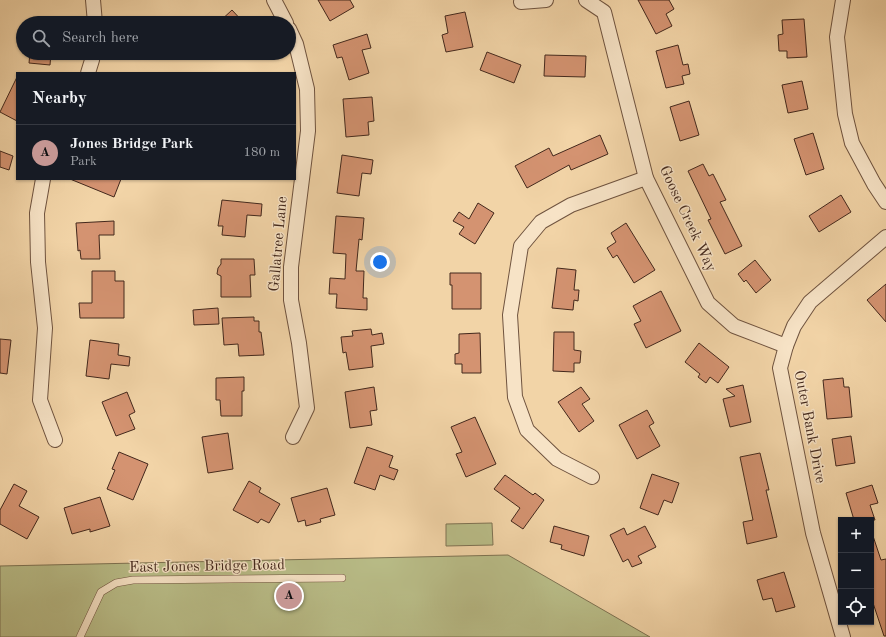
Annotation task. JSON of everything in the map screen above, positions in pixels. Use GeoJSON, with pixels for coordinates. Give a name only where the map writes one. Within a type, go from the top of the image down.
{"type":"FeatureCollection","features":[{"type":"Feature","properties":{"kind":"street"},"geometry":{"type":"LineString","coordinates":[[93,0],[94,16]]}},
{"type":"Feature","properties":{"kind":"street"},"geometry":{"type":"LineString","coordinates":[[274,0],[282,16]]}},
{"type":"Feature","properties":{"kind":"street"},"geometry":{"type":"LineString","coordinates":[[521,2],[546,0]]}},
{"type":"Feature","properties":{"kind":"street","name":"Goose Creek Way"},"geometry":{"type":"LineString","coordinates":[[586,0],[604,12],[646,178],[708,302],[734,326],[786,346]]}},
{"type":"Feature","properties":{"kind":"street"},"geometry":{"type":"LineString","coordinates":[[843,0],[837,37],[846,114],[852,143],[874,184],[886,202]]}},
{"type":"Feature","properties":{"kind":"street","name":"Gallatree Lane"},"geometry":{"type":"LineString","coordinates":[[293,437],[307,408],[299,344],[291,300],[291,267],[308,131],[307,89],[296,44]]}},
{"type":"Feature","properties":{"kind":"street"},"geometry":{"type":"LineString","coordinates":[[88,72],[92,60]]}},
{"type":"Feature","properties":{"kind":"street"},"geometry":{"type":"LineString","coordinates":[[592,477],[557,459],[527,430],[515,397],[510,315],[521,246],[541,222],[571,205],[646,178]]}},
{"type":"Feature","properties":{"kind":"street"},"geometry":{"type":"LineString","coordinates":[[43,180],[37,213],[38,262],[45,328],[40,400],[54,440]]}},
{"type":"Feature","properties":{"kind":"street","name":"Outer Bank Drive"},"geometry":{"type":"LineString","coordinates":[[843,637],[813,533],[780,368],[786,346],[794,326],[810,302],[886,237]]}},
{"type":"Feature","properties":{"kind":"lane","name":"East Jones Bridge Road"},"geometry":{"type":"LineString","coordinates":[[80,637],[102,592],[116,583],[133,580],[342,578]]}},
{"type":"Feature","properties":{"kind":"green space"},"geometry":{"type":"Polygon","coordinates":[[[492,523],[493,545],[446,546],[446,524],[492,523]]]}},
{"type":"Feature","properties":{"kind":"green space"},"geometry":{"type":"Polygon","coordinates":[[[508,555],[650,637],[0,637],[0,566],[508,555]]]}},
{"type":"Feature","properties":{"kind":"building"},"geometry":{"type":"Polygon","coordinates":[[[318,0],[350,0],[354,7],[330,21],[318,0]]]}},
{"type":"Feature","properties":{"kind":"building"},"geometry":{"type":"Polygon","coordinates":[[[638,0],[669,0],[674,9],[666,14],[672,26],[656,34],[638,0]]]}},
{"type":"Feature","properties":{"kind":"building"},"geometry":{"type":"Polygon","coordinates":[[[232,10],[238,16],[226,16],[232,10]]]}},
{"type":"Feature","properties":{"kind":"building"},"geometry":{"type":"Polygon","coordinates":[[[465,12],[473,47],[446,52],[442,35],[448,33],[445,16],[465,12]]]}},
{"type":"Feature","properties":{"kind":"building"},"geometry":{"type":"Polygon","coordinates":[[[804,19],[807,57],[787,58],[787,51],[779,51],[778,35],[783,34],[782,20],[804,19]]]}},
{"type":"Feature","properties":{"kind":"building"},"geometry":{"type":"Polygon","coordinates":[[[367,34],[371,48],[362,50],[369,73],[349,80],[342,57],[337,58],[333,45],[367,34]]]}},
{"type":"Feature","properties":{"kind":"building"},"geometry":{"type":"Polygon","coordinates":[[[678,45],[683,65],[688,64],[690,74],[682,76],[684,84],[666,88],[656,51],[678,45]]]}},
{"type":"Feature","properties":{"kind":"building"},"geometry":{"type":"Polygon","coordinates":[[[487,52],[521,65],[514,83],[480,70],[487,52]]]}},
{"type":"Feature","properties":{"kind":"building"},"geometry":{"type":"Polygon","coordinates":[[[545,55],[586,56],[585,77],[544,76],[545,55]]]}},
{"type":"Feature","properties":{"kind":"building"},"geometry":{"type":"Polygon","coordinates":[[[29,60],[50,60],[50,65],[29,63],[29,60]]]}},
{"type":"Feature","properties":{"kind":"building"},"geometry":{"type":"Polygon","coordinates":[[[16,79],[16,120],[0,112],[16,79]]]}},
{"type":"Feature","properties":{"kind":"building"},"geometry":{"type":"Polygon","coordinates":[[[802,81],[808,109],[788,113],[782,85],[802,81]]]}},
{"type":"Feature","properties":{"kind":"building"},"geometry":{"type":"Polygon","coordinates":[[[372,97],[374,121],[368,122],[369,135],[346,137],[343,99],[372,97]]]}},
{"type":"Feature","properties":{"kind":"building"},"geometry":{"type":"Polygon","coordinates":[[[689,101],[699,135],[680,141],[670,107],[689,101]]]}},
{"type":"Feature","properties":{"kind":"building"},"geometry":{"type":"Polygon","coordinates":[[[813,133],[824,169],[806,175],[794,139],[813,133]]]}},
{"type":"Feature","properties":{"kind":"building"},"geometry":{"type":"Polygon","coordinates":[[[600,135],[608,154],[571,170],[569,165],[527,188],[515,166],[549,148],[553,156],[600,135]]]}},
{"type":"Feature","properties":{"kind":"building"},"geometry":{"type":"Polygon","coordinates":[[[0,151],[13,156],[9,170],[0,167],[0,151]]]}},
{"type":"Feature","properties":{"kind":"building"},"geometry":{"type":"Polygon","coordinates":[[[342,155],[373,160],[371,174],[362,173],[359,196],[337,193],[342,155]]]}},
{"type":"Feature","properties":{"kind":"building"},"geometry":{"type":"Polygon","coordinates":[[[703,164],[709,176],[713,174],[726,200],[720,202],[742,246],[725,254],[708,220],[711,219],[688,171],[703,164]]]}},
{"type":"Feature","properties":{"kind":"building"},"geometry":{"type":"Polygon","coordinates":[[[72,180],[121,180],[114,197],[72,180]]]}},
{"type":"Feature","properties":{"kind":"building"},"geometry":{"type":"Polygon","coordinates":[[[841,195],[851,212],[819,232],[809,216],[841,195]]]}},
{"type":"Feature","properties":{"kind":"building"},"geometry":{"type":"Polygon","coordinates":[[[222,200],[262,204],[261,216],[247,215],[245,237],[222,235],[223,226],[218,226],[222,200]]]}},
{"type":"Feature","properties":{"kind":"building"},"geometry":{"type":"Polygon","coordinates":[[[478,203],[494,213],[475,244],[459,234],[464,227],[453,221],[459,212],[469,219],[478,203]]]}},
{"type":"Feature","properties":{"kind":"building"},"geometry":{"type":"Polygon","coordinates":[[[336,216],[364,218],[362,240],[359,239],[356,271],[364,271],[363,298],[367,298],[367,310],[336,308],[337,294],[329,294],[330,278],[345,279],[346,254],[333,253],[336,216]]]}},
{"type":"Feature","properties":{"kind":"building"},"geometry":{"type":"Polygon","coordinates":[[[114,221],[114,235],[99,235],[100,259],[81,259],[80,250],[78,251],[76,223],[114,221]]]}},
{"type":"Feature","properties":{"kind":"building"},"geometry":{"type":"Polygon","coordinates":[[[626,223],[655,270],[634,283],[617,255],[613,258],[607,248],[616,242],[611,233],[626,223]]]}},
{"type":"Feature","properties":{"kind":"building"},"geometry":{"type":"Polygon","coordinates":[[[221,259],[254,259],[255,275],[250,275],[251,297],[221,297],[221,276],[217,274],[218,268],[221,264],[221,259]]]}},
{"type":"Feature","properties":{"kind":"building"},"geometry":{"type":"Polygon","coordinates":[[[755,260],[771,280],[756,293],[746,280],[744,282],[738,274],[755,260]]]}},
{"type":"Feature","properties":{"kind":"building"},"geometry":{"type":"Polygon","coordinates":[[[557,268],[576,270],[574,290],[579,290],[578,301],[574,300],[573,310],[552,308],[557,268]]]}},
{"type":"Feature","properties":{"kind":"building"},"geometry":{"type":"Polygon","coordinates":[[[92,271],[115,271],[115,281],[124,281],[124,318],[80,318],[79,303],[92,303],[92,271]]]}},
{"type":"Feature","properties":{"kind":"building"},"geometry":{"type":"Polygon","coordinates":[[[450,273],[481,273],[481,309],[452,309],[452,285],[450,285],[450,273]]]}},
{"type":"Feature","properties":{"kind":"building"},"geometry":{"type":"Polygon","coordinates":[[[886,284],[886,322],[867,300],[886,284]]]}},
{"type":"Feature","properties":{"kind":"building"},"geometry":{"type":"Polygon","coordinates":[[[661,291],[681,331],[646,348],[634,324],[641,321],[633,306],[661,291]]]}},
{"type":"Feature","properties":{"kind":"building"},"geometry":{"type":"Polygon","coordinates":[[[218,308],[219,324],[194,325],[193,310],[218,308]]]}},
{"type":"Feature","properties":{"kind":"building"},"geometry":{"type":"Polygon","coordinates":[[[254,317],[254,321],[259,321],[259,332],[261,332],[264,355],[239,356],[238,344],[224,345],[222,318],[254,317]]]}},
{"type":"Feature","properties":{"kind":"building"},"geometry":{"type":"Polygon","coordinates":[[[371,329],[372,335],[382,333],[384,344],[371,346],[373,367],[349,370],[346,352],[343,353],[341,337],[353,336],[352,331],[371,329]]]}},
{"type":"Feature","properties":{"kind":"building"},"geometry":{"type":"Polygon","coordinates":[[[554,332],[574,332],[574,350],[581,351],[580,363],[574,363],[574,372],[553,371],[554,332]]]}},
{"type":"Feature","properties":{"kind":"building"},"geometry":{"type":"Polygon","coordinates":[[[480,333],[481,373],[462,373],[462,364],[455,364],[455,354],[459,353],[459,334],[480,333]]]}},
{"type":"Feature","properties":{"kind":"building"},"geometry":{"type":"Polygon","coordinates":[[[0,339],[11,340],[7,374],[0,373],[0,339]]]}},
{"type":"Feature","properties":{"kind":"building"},"geometry":{"type":"Polygon","coordinates":[[[90,340],[119,344],[118,355],[130,357],[129,366],[111,364],[109,379],[86,376],[90,340]]]}},
{"type":"Feature","properties":{"kind":"building"},"geometry":{"type":"Polygon","coordinates":[[[699,343],[729,367],[718,383],[710,377],[706,383],[698,377],[700,374],[685,362],[699,343]]]}},
{"type":"Feature","properties":{"kind":"building"},"geometry":{"type":"Polygon","coordinates":[[[244,377],[244,391],[242,391],[242,416],[221,416],[220,400],[216,400],[216,378],[244,377]]]}},
{"type":"Feature","properties":{"kind":"building"},"geometry":{"type":"Polygon","coordinates":[[[843,378],[844,387],[849,387],[852,417],[827,419],[823,380],[843,378]]]}},
{"type":"Feature","properties":{"kind":"building"},"geometry":{"type":"Polygon","coordinates":[[[743,385],[751,422],[730,427],[723,399],[735,396],[726,389],[743,385]]]}},
{"type":"Feature","properties":{"kind":"building"},"geometry":{"type":"Polygon","coordinates":[[[374,387],[377,410],[370,411],[372,425],[350,428],[345,392],[374,387]]]}},
{"type":"Feature","properties":{"kind":"building"},"geometry":{"type":"Polygon","coordinates":[[[581,387],[590,399],[582,404],[594,421],[579,432],[558,402],[581,387]]]}},
{"type":"Feature","properties":{"kind":"building"},"geometry":{"type":"Polygon","coordinates":[[[127,392],[135,412],[129,415],[135,429],[116,436],[102,402],[127,392]]]}},
{"type":"Feature","properties":{"kind":"building"},"geometry":{"type":"Polygon","coordinates":[[[647,410],[654,423],[649,426],[660,446],[637,459],[619,425],[647,410]]]}},
{"type":"Feature","properties":{"kind":"building"},"geometry":{"type":"Polygon","coordinates":[[[475,417],[496,464],[466,477],[456,454],[462,452],[451,427],[475,417]]]}},
{"type":"Feature","properties":{"kind":"building"},"geometry":{"type":"Polygon","coordinates":[[[228,433],[233,469],[208,473],[202,437],[228,433]]]}},
{"type":"Feature","properties":{"kind":"building"},"geometry":{"type":"Polygon","coordinates":[[[851,436],[855,463],[836,466],[832,439],[851,436]]]}},
{"type":"Feature","properties":{"kind":"building"},"geometry":{"type":"Polygon","coordinates":[[[367,447],[393,456],[389,467],[398,470],[394,480],[380,475],[375,490],[354,483],[367,447]]]}},
{"type":"Feature","properties":{"kind":"building"},"geometry":{"type":"Polygon","coordinates":[[[119,452],[148,464],[133,500],[107,489],[115,470],[112,469],[119,452]]]}},
{"type":"Feature","properties":{"kind":"building"},"geometry":{"type":"Polygon","coordinates":[[[760,453],[769,490],[766,490],[777,537],[747,544],[743,522],[753,520],[740,457],[760,453]]]}},
{"type":"Feature","properties":{"kind":"building"},"geometry":{"type":"Polygon","coordinates":[[[652,474],[679,483],[672,503],[664,500],[658,515],[640,508],[652,474]]]}},
{"type":"Feature","properties":{"kind":"building"},"geometry":{"type":"Polygon","coordinates":[[[505,475],[533,495],[535,493],[544,500],[523,529],[511,521],[520,508],[494,489],[505,475]]]}},
{"type":"Feature","properties":{"kind":"building"},"geometry":{"type":"Polygon","coordinates":[[[249,481],[261,488],[259,492],[280,504],[269,523],[261,519],[258,523],[233,510],[249,481]]]}},
{"type":"Feature","properties":{"kind":"building"},"geometry":{"type":"Polygon","coordinates":[[[14,484],[27,491],[19,506],[39,517],[27,539],[0,524],[0,510],[14,484]]]}},
{"type":"Feature","properties":{"kind":"building"},"geometry":{"type":"Polygon","coordinates":[[[872,485],[878,503],[870,505],[874,517],[853,517],[846,493],[872,485]]]}},
{"type":"Feature","properties":{"kind":"building"},"geometry":{"type":"Polygon","coordinates":[[[327,488],[335,515],[320,519],[321,522],[306,526],[305,520],[298,522],[291,498],[327,488]]]}},
{"type":"Feature","properties":{"kind":"building"},"geometry":{"type":"Polygon","coordinates":[[[100,497],[110,526],[90,532],[90,529],[72,534],[64,508],[100,497]]]}},
{"type":"Feature","properties":{"kind":"building"},"geometry":{"type":"Polygon","coordinates":[[[554,526],[589,536],[584,556],[561,549],[562,545],[550,542],[554,526]]]}},
{"type":"Feature","properties":{"kind":"building"},"geometry":{"type":"Polygon","coordinates":[[[645,526],[656,547],[638,556],[642,563],[632,567],[628,559],[623,562],[610,535],[624,528],[627,535],[645,526]]]}},
{"type":"Feature","properties":{"kind":"building"},"geometry":{"type":"Polygon","coordinates":[[[874,539],[881,560],[886,559],[886,636],[884,636],[874,606],[874,539]]]}},
{"type":"Feature","properties":{"kind":"building"},"geometry":{"type":"Polygon","coordinates":[[[784,572],[795,607],[776,612],[772,598],[763,600],[757,580],[784,572]]]}},
{"type":"Feature","properties":{"kind":"place","name":"Jones Bridge Park"},"geometry":{"type":"Point","coordinates":[289,596]}}]}
